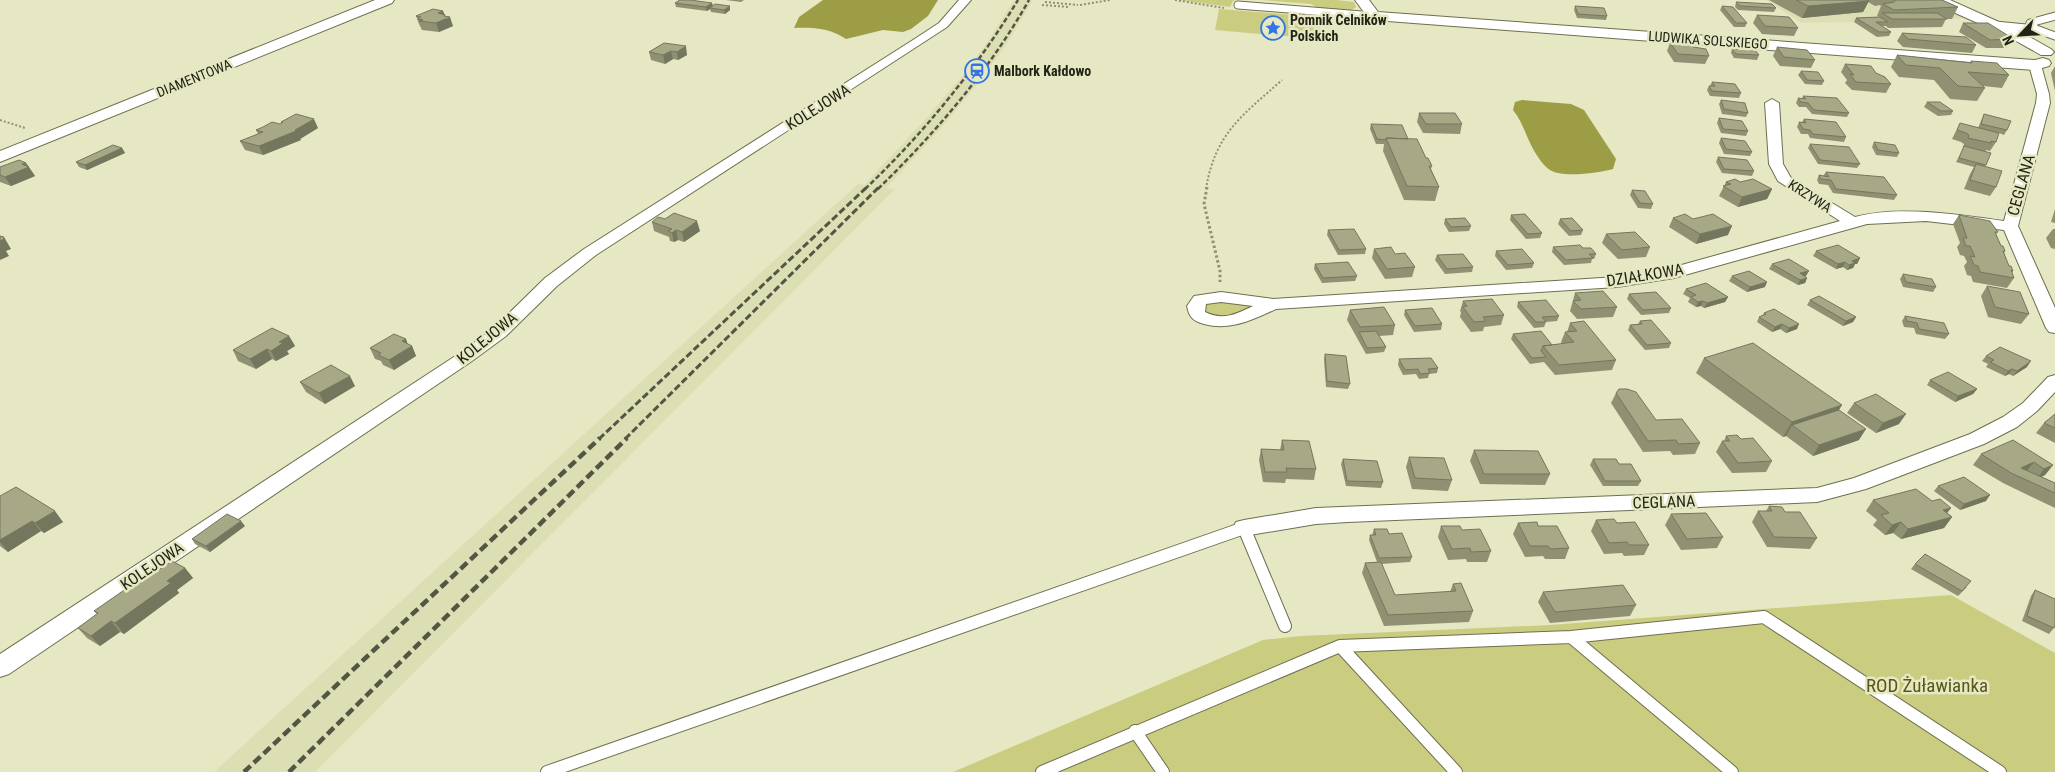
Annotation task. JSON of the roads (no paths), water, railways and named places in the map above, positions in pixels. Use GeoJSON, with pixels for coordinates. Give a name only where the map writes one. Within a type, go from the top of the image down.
{"type":"FeatureCollection","features":[{"type":"Feature","properties":{"kind":"street","name":"DIAMENTOWA"},"geometry":{"type":"LineString","coordinates":[[0,157],[387,0]]}},
{"type":"Feature","properties":{"kind":"street","name":"KOLEJOWA"},"geometry":{"type":"LineString","coordinates":[[0,667],[466,357],[500,332],[550,282],[590,252],[917,43],[943,25],[966,0]]}},
{"type":"Feature","properties":{"kind":"street"},"geometry":{"type":"LineString","coordinates":[[1362,0],[1374,16]]}},
{"type":"Feature","properties":{"kind":"street"},"geometry":{"type":"LineString","coordinates":[[1938,0],[1992,24],[2047,60]]}},
{"type":"Feature","properties":{"kind":"street","name":"LUDWIKA SOLSKIEGO"},"geometry":{"type":"LineString","coordinates":[[1374,16],[2047,60]]}},
{"type":"Feature","properties":{"kind":"street","name":"CEGLANA"},"geometry":{"type":"LineString","coordinates":[[2047,60],[2043,103],[2010,226],[2055,328]]}},
{"type":"Feature","properties":{"kind":"street","name":"KRZYWA"},"geometry":{"type":"LineString","coordinates":[[1772,103],[1776,164],[1785,181],[1852,222]]}},
{"type":"Feature","properties":{"kind":"street","name":"DZIAŁKOWA"},"geometry":{"type":"LineString","coordinates":[[1273,304],[1233,322],[1208,322],[1197,315],[1196,306],[1200,300],[1221,297],[1273,304],[1617,282],[1668,274],[1852,222],[1894,216],[1926,216],[2010,226]]}},
{"type":"Feature","properties":{"kind":"street","name":"CEGLANA"},"geometry":{"type":"LineString","coordinates":[[1244,528],[1316,516],[1348,514],[1750,500],[1817,495],[1859,484],[1976,439],[2010,422],[2051,391]]}},
{"type":"Feature","properties":{"kind":"lane"},"geometry":{"type":"LineString","coordinates":[[1238,5],[1374,16]]}},
{"type":"Feature","properties":{"kind":"lane"},"geometry":{"type":"LineString","coordinates":[[2036,29],[2030,23],[2055,16]]}},
{"type":"Feature","properties":{"kind":"lane"},"geometry":{"type":"LineString","coordinates":[[1992,24],[2036,29],[2055,36]]}},
{"type":"Feature","properties":{"kind":"lane"},"geometry":{"type":"LineString","coordinates":[[547,772],[1244,528],[1285,626]]}},
{"type":"Feature","properties":{"kind":"lane"},"geometry":{"type":"LineString","coordinates":[[1042,772],[1135,731],[1340,646],[1571,637],[1764,617],[2000,772]]}},
{"type":"Feature","properties":{"kind":"lane"},"geometry":{"type":"LineString","coordinates":[[1571,637],[1732,772]]}},
{"type":"Feature","properties":{"kind":"lane"},"geometry":{"type":"LineString","coordinates":[[1340,646],[1456,772]]}},
{"type":"Feature","properties":{"kind":"lane"},"geometry":{"type":"LineString","coordinates":[[1135,731],[1163,772]]}},
{"type":"Feature","properties":{"kind":"railway"},"geometry":{"type":"LineString","coordinates":[[865,189],[908,146],[948,99],[985,51],[1018,0]]}},
{"type":"Feature","properties":{"kind":"railway"},"geometry":{"type":"LineString","coordinates":[[878,189],[941,123],[960,100],[997,51],[1029,0]]}},
{"type":"Feature","properties":{"kind":"railway"},"geometry":{"type":"LineString","coordinates":[[599,439],[867,187]]}},
{"type":"Feature","properties":{"kind":"railway"},"geometry":{"type":"LineString","coordinates":[[625,439],[879,187]]}},
{"type":"Feature","properties":{"kind":"railway"},"geometry":{"type":"LineString","coordinates":[[244,772],[600,438]]}},
{"type":"Feature","properties":{"kind":"railway"},"geometry":{"type":"LineString","coordinates":[[289,772],[627,438]]}},
{"type":"Feature","properties":{"kind":"place","name":"Pomnik Celników Polskich"},"geometry":{"type":"Point","coordinates":[1273,28]}},
{"type":"Feature","properties":{"kind":"place","name":"Malbork Kałdowo"},"geometry":{"type":"Point","coordinates":[977,71]}},
{"type":"Feature","properties":{"kind":"park label","name":"ROD Żuławianka"},"geometry":{"type":"Point","coordinates":[1927,685]}}]}
